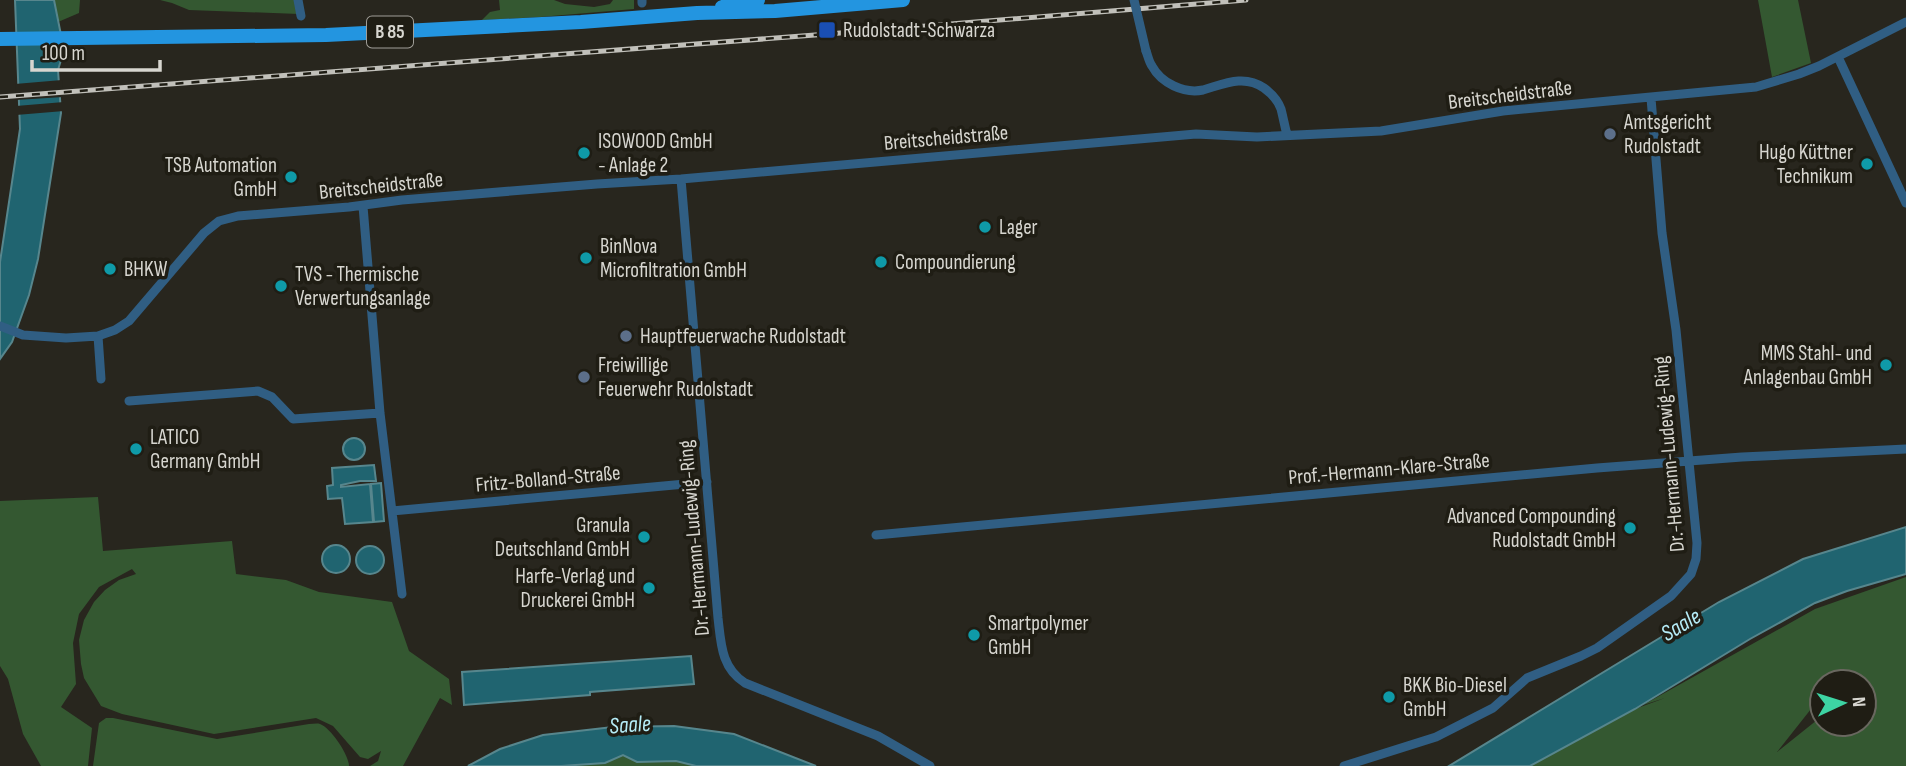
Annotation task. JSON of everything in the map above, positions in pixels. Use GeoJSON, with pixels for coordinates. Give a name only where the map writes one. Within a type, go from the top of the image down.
{"type":"FeatureCollection","features":[{"type":"Feature","properties":{"kind":"main road","name":"B 85"},"geometry":{"type":"LineString","coordinates":[[697,13],[758,0]]}},
{"type":"Feature","properties":{"kind":"main road","name":"B 85"},"geometry":{"type":"LineString","coordinates":[[0,39],[326,35],[581,22],[697,13],[775,11],[893,0]]}},
{"type":"Feature","properties":{"kind":"street"},"geometry":{"type":"LineString","coordinates":[[298,0],[301,16]]}},
{"type":"Feature","properties":{"kind":"street"},"geometry":{"type":"LineString","coordinates":[[1134,0],[1146,51],[1159,76],[1170,85],[1182,89],[1201,90],[1229,81],[1257,83],[1271,93],[1280,107],[1287,135]]}},
{"type":"Feature","properties":{"kind":"street","name":"Breitscheidstraße"},"geometry":{"type":"LineString","coordinates":[[0,326],[23,335],[66,338],[98,336],[115,330],[129,321],[204,233],[219,221],[238,216],[1196,134],[1257,137],[1381,131],[1503,111],[1756,87],[1799,74],[1906,22]]}},
{"type":"Feature","properties":{"kind":"street"},"geometry":{"type":"LineString","coordinates":[[1838,57],[1906,203]]}},
{"type":"Feature","properties":{"kind":"street","name":"Dr.-Hermann-Ludewig-Ring"},"geometry":{"type":"LineString","coordinates":[[1344,766],[1436,737],[1493,708],[1527,678],[1589,652],[1671,596],[1690,574],[1696,559],[1697,543],[1690,461],[1662,233],[1651,98]]}},
{"type":"Feature","properties":{"kind":"street","name":"Dr.-Hermann-Ludewig-Ring"},"geometry":{"type":"LineString","coordinates":[[681,179],[724,660],[730,671],[745,683],[878,736],[930,766]]}},
{"type":"Feature","properties":{"kind":"street"},"geometry":{"type":"LineString","coordinates":[[363,206],[380,413],[402,594]]}},
{"type":"Feature","properties":{"kind":"street"},"geometry":{"type":"LineString","coordinates":[[98,336],[102,379]]}},
{"type":"Feature","properties":{"kind":"street"},"geometry":{"type":"LineString","coordinates":[[129,401],[258,391],[272,397],[293,419],[380,413]]}},
{"type":"Feature","properties":{"kind":"street","name":"Prof.-Hermann-Klare-Straße"},"geometry":{"type":"LineString","coordinates":[[876,535],[1690,461],[1906,449]]}},
{"type":"Feature","properties":{"kind":"street","name":"Fritz-Bolland-Straße"},"geometry":{"type":"LineString","coordinates":[[392,511],[707,482]]}},
{"type":"Feature","properties":{"kind":"green space"},"geometry":{"type":"Polygon","coordinates":[[[54,0],[80,0],[79,13],[58,22],[54,0]]]}},
{"type":"Feature","properties":{"kind":"green space"},"geometry":{"type":"Polygon","coordinates":[[[160,0],[295,0],[299,14],[189,10],[160,0]]]}},
{"type":"Feature","properties":{"kind":"green space"},"geometry":{"type":"Polygon","coordinates":[[[499,0],[554,0],[594,7],[610,4],[613,0],[634,0],[634,9],[482,20],[490,12],[500,10],[499,0]]]}},
{"type":"Feature","properties":{"kind":"green space"},"geometry":{"type":"Polygon","coordinates":[[[1758,0],[1798,0],[1811,63],[1772,77],[1758,0]]]}},
{"type":"Feature","properties":{"kind":"green space"},"geometry":{"type":"Polygon","coordinates":[[[98,497],[103,551],[232,541],[236,574],[286,580],[319,592],[392,602],[409,651],[449,679],[452,705],[440,698],[403,766],[370,766],[378,761],[381,751],[368,759],[360,757],[333,726],[316,718],[214,734],[122,714],[101,706],[84,678],[79,640],[84,620],[94,602],[119,580],[136,574],[132,569],[99,587],[79,614],[73,643],[76,684],[61,707],[92,728],[88,766],[41,766],[23,734],[8,679],[0,666],[0,501],[98,497]]]}},
{"type":"Feature","properties":{"kind":"green space"},"geometry":{"type":"Polygon","coordinates":[[[1906,577],[1906,766],[1530,766],[1635,709],[1665,698],[1643,705],[1815,609],[1906,577]]]}},
{"type":"Feature","properties":{"kind":"green space"},"geometry":{"type":"Polygon","coordinates":[[[106,718],[217,739],[319,724],[339,742],[349,766],[93,766],[99,723],[106,718]]]}},
{"type":"Feature","properties":{"kind":"green space"},"geometry":{"type":"Polygon","coordinates":[[[623,755],[637,762],[676,761],[696,766],[561,766],[605,763],[623,755]]]}},
{"type":"Feature","properties":{"kind":"water"},"geometry":{"type":"Polygon","coordinates":[[[15,0],[54,0],[64,50],[58,70],[61,113],[38,259],[29,295],[12,342],[0,359],[0,262],[20,129],[15,0]]]}},
{"type":"Feature","properties":{"kind":"water"},"geometry":{"type":"Polygon","coordinates":[[[350,438],[358,438],[365,445],[365,453],[358,460],[350,460],[343,453],[343,445],[350,438]]]}},
{"type":"Feature","properties":{"kind":"water"},"geometry":{"type":"Polygon","coordinates":[[[374,465],[376,481],[341,485],[370,484],[373,522],[345,524],[342,498],[328,499],[327,486],[333,485],[332,468],[374,465]]]}},
{"type":"Feature","properties":{"kind":"water"},"geometry":{"type":"Polygon","coordinates":[[[381,483],[384,521],[374,522],[371,484],[381,483]]]}},
{"type":"Feature","properties":{"kind":"water"},"geometry":{"type":"Polygon","coordinates":[[[1906,527],[1906,574],[1815,603],[1635,709],[1530,766],[1449,766],[1719,602],[1803,559],[1906,527]]]}},
{"type":"Feature","properties":{"kind":"water"},"geometry":{"type":"Polygon","coordinates":[[[336,545],[346,549],[350,559],[346,569],[336,573],[326,569],[322,559],[326,549],[336,545]]]}},
{"type":"Feature","properties":{"kind":"water"},"geometry":{"type":"Polygon","coordinates":[[[370,546],[380,550],[384,560],[380,570],[370,574],[360,570],[356,560],[360,550],[370,546]]]}},
{"type":"Feature","properties":{"kind":"water"},"geometry":{"type":"Polygon","coordinates":[[[691,656],[694,684],[464,705],[462,672],[691,656]]]}},
{"type":"Feature","properties":{"kind":"water"},"geometry":{"type":"Polygon","coordinates":[[[674,726],[734,734],[816,766],[696,766],[676,761],[637,762],[623,755],[605,763],[468,766],[500,749],[543,735],[613,727],[674,726]]]}},
{"type":"Feature","properties":{"kind":"pier"},"geometry":{"type":"Polygon","coordinates":[[[62,80],[63,97],[16,100],[15,84],[62,80]]]}},
{"type":"Feature","properties":{"kind":"pier"},"geometry":{"type":"Polygon","coordinates":[[[64,102],[64,111],[16,115],[16,106],[64,102]]]}},
{"type":"Feature","properties":{"kind":"railway"},"geometry":{"type":"LineString","coordinates":[[0,97],[1246,0]]}},
{"type":"Feature","properties":{"kind":"place","name":"Rudolstadt-Schwarza"},"geometry":{"type":"Point","coordinates":[827,30]}},
{"type":"Feature","properties":{"kind":"place","name":"Amtsgericht Rudolstadt"},"geometry":{"type":"Point","coordinates":[1610,134]}},
{"type":"Feature","properties":{"kind":"place","name":"ISOWOOD GmbH - Anlage 2"},"geometry":{"type":"Point","coordinates":[584,153]}},
{"type":"Feature","properties":{"kind":"place","name":"Hugo Küttner Technikum"},"geometry":{"type":"Point","coordinates":[1867,164]}},
{"type":"Feature","properties":{"kind":"place","name":"TSB Automation GmbH"},"geometry":{"type":"Point","coordinates":[291,177]}},
{"type":"Feature","properties":{"kind":"place","name":"Lager"},"geometry":{"type":"Point","coordinates":[985,227]}},
{"type":"Feature","properties":{"kind":"place","name":"BinNova Microfiltration GmbH"},"geometry":{"type":"Point","coordinates":[586,258]}},
{"type":"Feature","properties":{"kind":"place","name":"Compoundierung"},"geometry":{"type":"Point","coordinates":[881,262]}},
{"type":"Feature","properties":{"kind":"place","name":"BHKW"},"geometry":{"type":"Point","coordinates":[110,269]}},
{"type":"Feature","properties":{"kind":"place","name":"TVS - Thermische Verwertungsanlage"},"geometry":{"type":"Point","coordinates":[281,286]}},
{"type":"Feature","properties":{"kind":"place","name":"Hauptfeuerwache Rudolstadt"},"geometry":{"type":"Point","coordinates":[626,336]}},
{"type":"Feature","properties":{"kind":"place","name":"MMS Stahl- und Anlagenbau GmbH"},"geometry":{"type":"Point","coordinates":[1886,365]}},
{"type":"Feature","properties":{"kind":"place","name":"Freiwillige Feuerwehr Rudolstadt"},"geometry":{"type":"Point","coordinates":[584,377]}},
{"type":"Feature","properties":{"kind":"place","name":"LATICO Germany GmbH"},"geometry":{"type":"Point","coordinates":[136,449]}},
{"type":"Feature","properties":{"kind":"place","name":"Advanced Compounding Rudolstadt GmbH"},"geometry":{"type":"Point","coordinates":[1630,528]}},
{"type":"Feature","properties":{"kind":"place","name":"Granula Deutschland GmbH"},"geometry":{"type":"Point","coordinates":[644,537]}},
{"type":"Feature","properties":{"kind":"place","name":"Harfe-Verlag und Druckerei GmbH"},"geometry":{"type":"Point","coordinates":[649,588]}},
{"type":"Feature","properties":{"kind":"place","name":"Smartpolymer GmbH"},"geometry":{"type":"Point","coordinates":[974,635]}},
{"type":"Feature","properties":{"kind":"place","name":"BKK Bio-Diesel GmbH"},"geometry":{"type":"Point","coordinates":[1389,697]}},
{"type":"Feature","properties":{"kind":"water label","name":"Saale"},"geometry":{"type":"Point","coordinates":[1681,625]}},
{"type":"Feature","properties":{"kind":"water label","name":"Saale"},"geometry":{"type":"Point","coordinates":[630,725]}}]}
